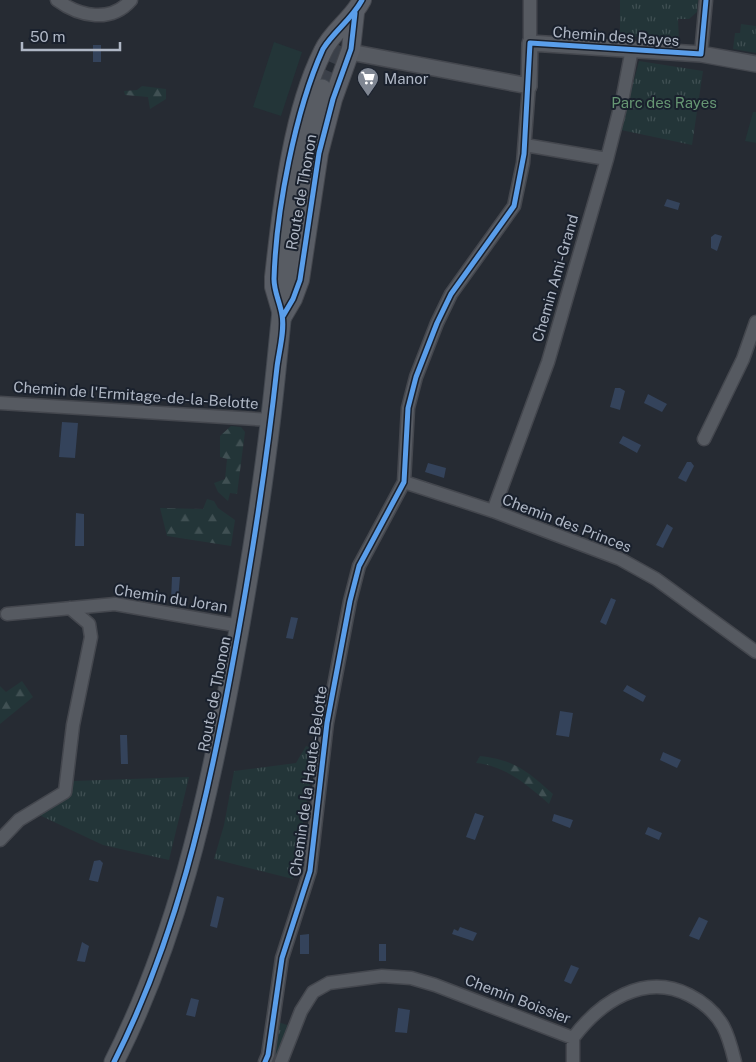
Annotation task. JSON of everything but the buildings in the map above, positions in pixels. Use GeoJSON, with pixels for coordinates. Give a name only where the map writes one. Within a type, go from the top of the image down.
{"type":"FeatureCollection","features":[{"type":"Feature","properties":{"kind":"main road","name":"Route de Thonon"},"geometry":{"type":"LineString","coordinates":[[283,316],[276,297],[274,277],[287,176],[306,100],[326,44],[359,6]]}},
{"type":"Feature","properties":{"kind":"main road","name":"Route de Thonon"},"geometry":{"type":"LineString","coordinates":[[114,1062],[156,971],[183,888],[206,794],[240,626],[271,420],[283,316],[299,285],[319,153],[333,99],[350,52],[359,6]]}},
{"type":"Feature","properties":{"kind":"main road"},"geometry":{"type":"LineString","coordinates":[[326,44],[350,52]]}},
{"type":"Feature","properties":{"kind":"main road"},"geometry":{"type":"LineString","coordinates":[[283,316],[300,178],[322,89]]}},
{"type":"Feature","properties":{"kind":"street"},"geometry":{"type":"LineString","coordinates":[[58,0],[83,13],[98,16],[121,10],[132,0]]}},
{"type":"Feature","properties":{"kind":"street"},"geometry":{"type":"LineString","coordinates":[[404,482],[408,408],[416,377],[451,294],[514,206],[525,144],[529,86],[530,0]]}},
{"type":"Feature","properties":{"kind":"street"},"geometry":{"type":"LineString","coordinates":[[701,54],[706,0]]}},
{"type":"Feature","properties":{"kind":"street","name":"Chemin des Rayes"},"geometry":{"type":"LineString","coordinates":[[530,43],[701,54],[756,64]]}},
{"type":"Feature","properties":{"kind":"street","name":"Chemin Ami-Grand"},"geometry":{"type":"LineString","coordinates":[[493,511],[548,362],[607,159],[623,96],[632,49]]}},
{"type":"Feature","properties":{"kind":"street"},"geometry":{"type":"LineString","coordinates":[[350,52],[529,86]]}},
{"type":"Feature","properties":{"kind":"street"},"geometry":{"type":"LineString","coordinates":[[525,144],[607,159]]}},
{"type":"Feature","properties":{"kind":"street"},"geometry":{"type":"LineString","coordinates":[[704,439],[743,359],[756,322]]}},
{"type":"Feature","properties":{"kind":"street","name":"Chemin de l'Ermitage-de-la-Belotte"},"geometry":{"type":"LineString","coordinates":[[0,402],[271,420]]}},
{"type":"Feature","properties":{"kind":"street","name":"Chemin des Princes"},"geometry":{"type":"LineString","coordinates":[[404,482],[493,511],[620,558],[656,579],[756,652]]}},
{"type":"Feature","properties":{"kind":"street","name":"Chemin de la Haute-Belotte"},"geometry":{"type":"LineString","coordinates":[[265,1062],[268,1055],[282,958],[310,871],[327,723],[350,601],[359,566],[404,482]]}},
{"type":"Feature","properties":{"kind":"street","name":"Chemin du Joran"},"geometry":{"type":"LineString","coordinates":[[7,614],[115,604],[240,626]]}},
{"type":"Feature","properties":{"kind":"street"},"geometry":{"type":"LineString","coordinates":[[0,840],[24,817],[63,795],[67,784],[73,725],[91,637],[89,624],[70,608]]}},
{"type":"Feature","properties":{"kind":"street","name":"Chemin Boissier"},"geometry":{"type":"LineString","coordinates":[[281,1062],[301,1011],[313,992],[329,982],[382,976],[411,978],[435,985],[573,1038],[595,1014],[622,994],[646,987],[668,988],[690,995],[710,1010],[727,1035],[735,1062]]}},
{"type":"Feature","properties":{"kind":"street"},"geometry":{"type":"LineString","coordinates":[[573,1038],[573,1062]]}},
{"type":"Feature","properties":{"kind":"green space"},"geometry":{"type":"Polygon","coordinates":[[[620,0],[698,0],[697,12],[689,19],[678,19],[679,41],[620,35],[620,0]]]}},
{"type":"Feature","properties":{"kind":"green space"},"geometry":{"type":"Polygon","coordinates":[[[741,24],[756,26],[756,53],[733,49],[735,33],[740,33],[741,24]]]}},
{"type":"Feature","properties":{"kind":"green space"},"geometry":{"type":"Polygon","coordinates":[[[274,42],[302,52],[281,116],[253,107],[274,42]]]}},
{"type":"Feature","properties":{"kind":"green space","name":"Parc des Rayes"},"geometry":{"type":"Polygon","coordinates":[[[639,61],[703,71],[692,145],[621,130],[639,61]]]}},
{"type":"Feature","properties":{"kind":"green space"},"geometry":{"type":"Polygon","coordinates":[[[142,86],[166,89],[166,99],[150,109],[148,97],[125,95],[124,91],[137,90],[142,86]]]}},
{"type":"Feature","properties":{"kind":"green space"},"geometry":{"type":"Polygon","coordinates":[[[753,112],[756,112],[756,143],[745,141],[753,112]]]}},
{"type":"Feature","properties":{"kind":"green space"},"geometry":{"type":"Polygon","coordinates":[[[231,426],[241,427],[245,432],[237,494],[230,493],[228,501],[218,492],[214,483],[225,479],[227,459],[220,457],[220,436],[231,426]]]}},
{"type":"Feature","properties":{"kind":"green space"},"geometry":{"type":"Polygon","coordinates":[[[207,499],[214,501],[218,508],[235,520],[231,546],[167,536],[160,508],[203,509],[207,499]]]}},
{"type":"Feature","properties":{"kind":"green space"},"geometry":{"type":"Polygon","coordinates":[[[22,681],[33,697],[0,724],[0,686],[6,692],[22,681]]]}},
{"type":"Feature","properties":{"kind":"green space"},"geometry":{"type":"Polygon","coordinates":[[[306,746],[316,749],[293,879],[214,859],[224,825],[234,771],[296,763],[306,746]]]}},
{"type":"Feature","properties":{"kind":"green space"},"geometry":{"type":"Polygon","coordinates":[[[480,756],[503,760],[528,773],[553,794],[549,804],[516,777],[497,768],[476,763],[480,756]]]}},
{"type":"Feature","properties":{"kind":"green space"},"geometry":{"type":"Polygon","coordinates":[[[189,777],[169,860],[103,845],[37,814],[69,793],[73,781],[189,777]]]}},
{"type":"Feature","properties":{"kind":"green space"},"geometry":{"type":"Polygon","coordinates":[[[278,1022],[290,1026],[276,1062],[268,1062],[278,1022]]]}},
{"type":"Feature","properties":{"kind":"water"},"geometry":{"type":"Polygon","coordinates":[[[93,45],[101,45],[101,62],[93,62],[93,45]]]}},
{"type":"Feature","properties":{"kind":"water"},"geometry":{"type":"Polygon","coordinates":[[[667,199],[680,203],[678,210],[664,206],[667,199]]]}},
{"type":"Feature","properties":{"kind":"water"},"geometry":{"type":"Polygon","coordinates":[[[715,234],[722,236],[717,251],[711,248],[711,237],[715,234]]]}},
{"type":"Feature","properties":{"kind":"water"},"geometry":{"type":"Polygon","coordinates":[[[615,388],[625,391],[620,410],[610,407],[615,388]]]}},
{"type":"Feature","properties":{"kind":"water"},"geometry":{"type":"Polygon","coordinates":[[[648,394],[667,404],[662,412],[644,403],[648,394]]]}},
{"type":"Feature","properties":{"kind":"water"},"geometry":{"type":"Polygon","coordinates":[[[62,422],[78,423],[75,458],[59,457],[62,422]]]}},
{"type":"Feature","properties":{"kind":"water"},"geometry":{"type":"Polygon","coordinates":[[[623,436],[641,445],[637,453],[619,443],[623,436]]]}},
{"type":"Feature","properties":{"kind":"water"},"geometry":{"type":"Polygon","coordinates":[[[687,462],[691,462],[694,466],[686,482],[678,478],[687,462]]]}},
{"type":"Feature","properties":{"kind":"water"},"geometry":{"type":"Polygon","coordinates":[[[428,463],[446,468],[444,478],[425,472],[428,463]]]}},
{"type":"Feature","properties":{"kind":"water"},"geometry":{"type":"Polygon","coordinates":[[[76,513],[84,514],[84,546],[75,546],[76,513]]]}},
{"type":"Feature","properties":{"kind":"water"},"geometry":{"type":"Polygon","coordinates":[[[667,524],[673,528],[663,548],[656,545],[667,524]]]}},
{"type":"Feature","properties":{"kind":"water"},"geometry":{"type":"Polygon","coordinates":[[[172,577],[180,577],[178,600],[171,600],[172,577]]]}},
{"type":"Feature","properties":{"kind":"water"},"geometry":{"type":"Polygon","coordinates":[[[611,598],[616,600],[606,625],[600,622],[611,598]]]}},
{"type":"Feature","properties":{"kind":"water"},"geometry":{"type":"Polygon","coordinates":[[[291,617],[298,618],[293,639],[286,638],[291,617]]]}},
{"type":"Feature","properties":{"kind":"water"},"geometry":{"type":"Polygon","coordinates":[[[627,685],[646,696],[643,702],[623,691],[627,685]]]}},
{"type":"Feature","properties":{"kind":"water"},"geometry":{"type":"Polygon","coordinates":[[[560,711],[573,713],[569,737],[556,735],[560,711]]]}},
{"type":"Feature","properties":{"kind":"water"},"geometry":{"type":"Polygon","coordinates":[[[120,735],[127,735],[128,764],[121,764],[120,735]]]}},
{"type":"Feature","properties":{"kind":"water"},"geometry":{"type":"Polygon","coordinates":[[[663,752],[681,760],[677,768],[660,760],[663,752]]]}},
{"type":"Feature","properties":{"kind":"water"},"geometry":{"type":"Polygon","coordinates":[[[475,813],[484,816],[475,840],[466,837],[475,813]]]}},
{"type":"Feature","properties":{"kind":"water"},"geometry":{"type":"Polygon","coordinates":[[[554,814],[573,820],[570,828],[552,821],[554,814]]]}},
{"type":"Feature","properties":{"kind":"water"},"geometry":{"type":"Polygon","coordinates":[[[648,827],[662,833],[659,840],[645,834],[648,827]]]}},
{"type":"Feature","properties":{"kind":"water"},"geometry":{"type":"Polygon","coordinates":[[[100,860],[103,863],[98,882],[89,880],[94,861],[100,860]]]}},
{"type":"Feature","properties":{"kind":"water"},"geometry":{"type":"Polygon","coordinates":[[[217,896],[224,898],[217,928],[210,926],[217,896]]]}},
{"type":"Feature","properties":{"kind":"water"},"geometry":{"type":"Polygon","coordinates":[[[699,917],[708,921],[699,940],[689,936],[699,917]]]}},
{"type":"Feature","properties":{"kind":"water"},"geometry":{"type":"Polygon","coordinates":[[[460,927],[477,933],[473,941],[452,934],[454,929],[458,931],[460,927]]]}},
{"type":"Feature","properties":{"kind":"water"},"geometry":{"type":"Polygon","coordinates":[[[309,934],[309,954],[300,954],[300,935],[309,934]]]}},
{"type":"Feature","properties":{"kind":"water"},"geometry":{"type":"Polygon","coordinates":[[[82,942],[89,946],[85,962],[77,961],[82,942]]]}},
{"type":"Feature","properties":{"kind":"water"},"geometry":{"type":"Polygon","coordinates":[[[379,944],[386,944],[386,961],[379,961],[379,944]]]}},
{"type":"Feature","properties":{"kind":"water"},"geometry":{"type":"Polygon","coordinates":[[[571,965],[579,968],[571,984],[564,981],[571,965]]]}},
{"type":"Feature","properties":{"kind":"water"},"geometry":{"type":"Polygon","coordinates":[[[191,998],[199,1000],[195,1017],[186,1015],[191,998]]]}},
{"type":"Feature","properties":{"kind":"water"},"geometry":{"type":"Polygon","coordinates":[[[398,1008],[410,1010],[407,1033],[395,1032],[398,1008]]]}},
{"type":"Feature","properties":{"kind":"tunnel"},"geometry":{"type":"LineString","coordinates":[[322,89],[354,15]]}},
{"type":"Feature","properties":{"kind":"cycle path"},"geometry":{"type":"LineString","coordinates":[[114,1062],[136,1015],[172,920],[199,822],[221,722],[257,520],[282,334],[283,321],[274,279],[283,193],[296,131],[313,74],[323,49],[362,0]]}},
{"type":"Feature","properties":{"kind":"cycle path"},"geometry":{"type":"LineString","coordinates":[[265,1062],[268,1055],[282,958],[310,871],[327,723],[350,601],[359,566],[404,482],[408,408],[416,377],[437,323],[451,294],[514,206],[524,154],[530,43],[701,54],[706,0]]}},
{"type":"Feature","properties":{"kind":"cycle path"},"geometry":{"type":"LineString","coordinates":[[283,316],[293,299],[300,280],[319,153],[333,99],[351,49],[355,13]]}},
{"type":"Feature","properties":{"kind":"place","name":"Manor"},"geometry":{"type":"Point","coordinates":[368,97]}}]}
